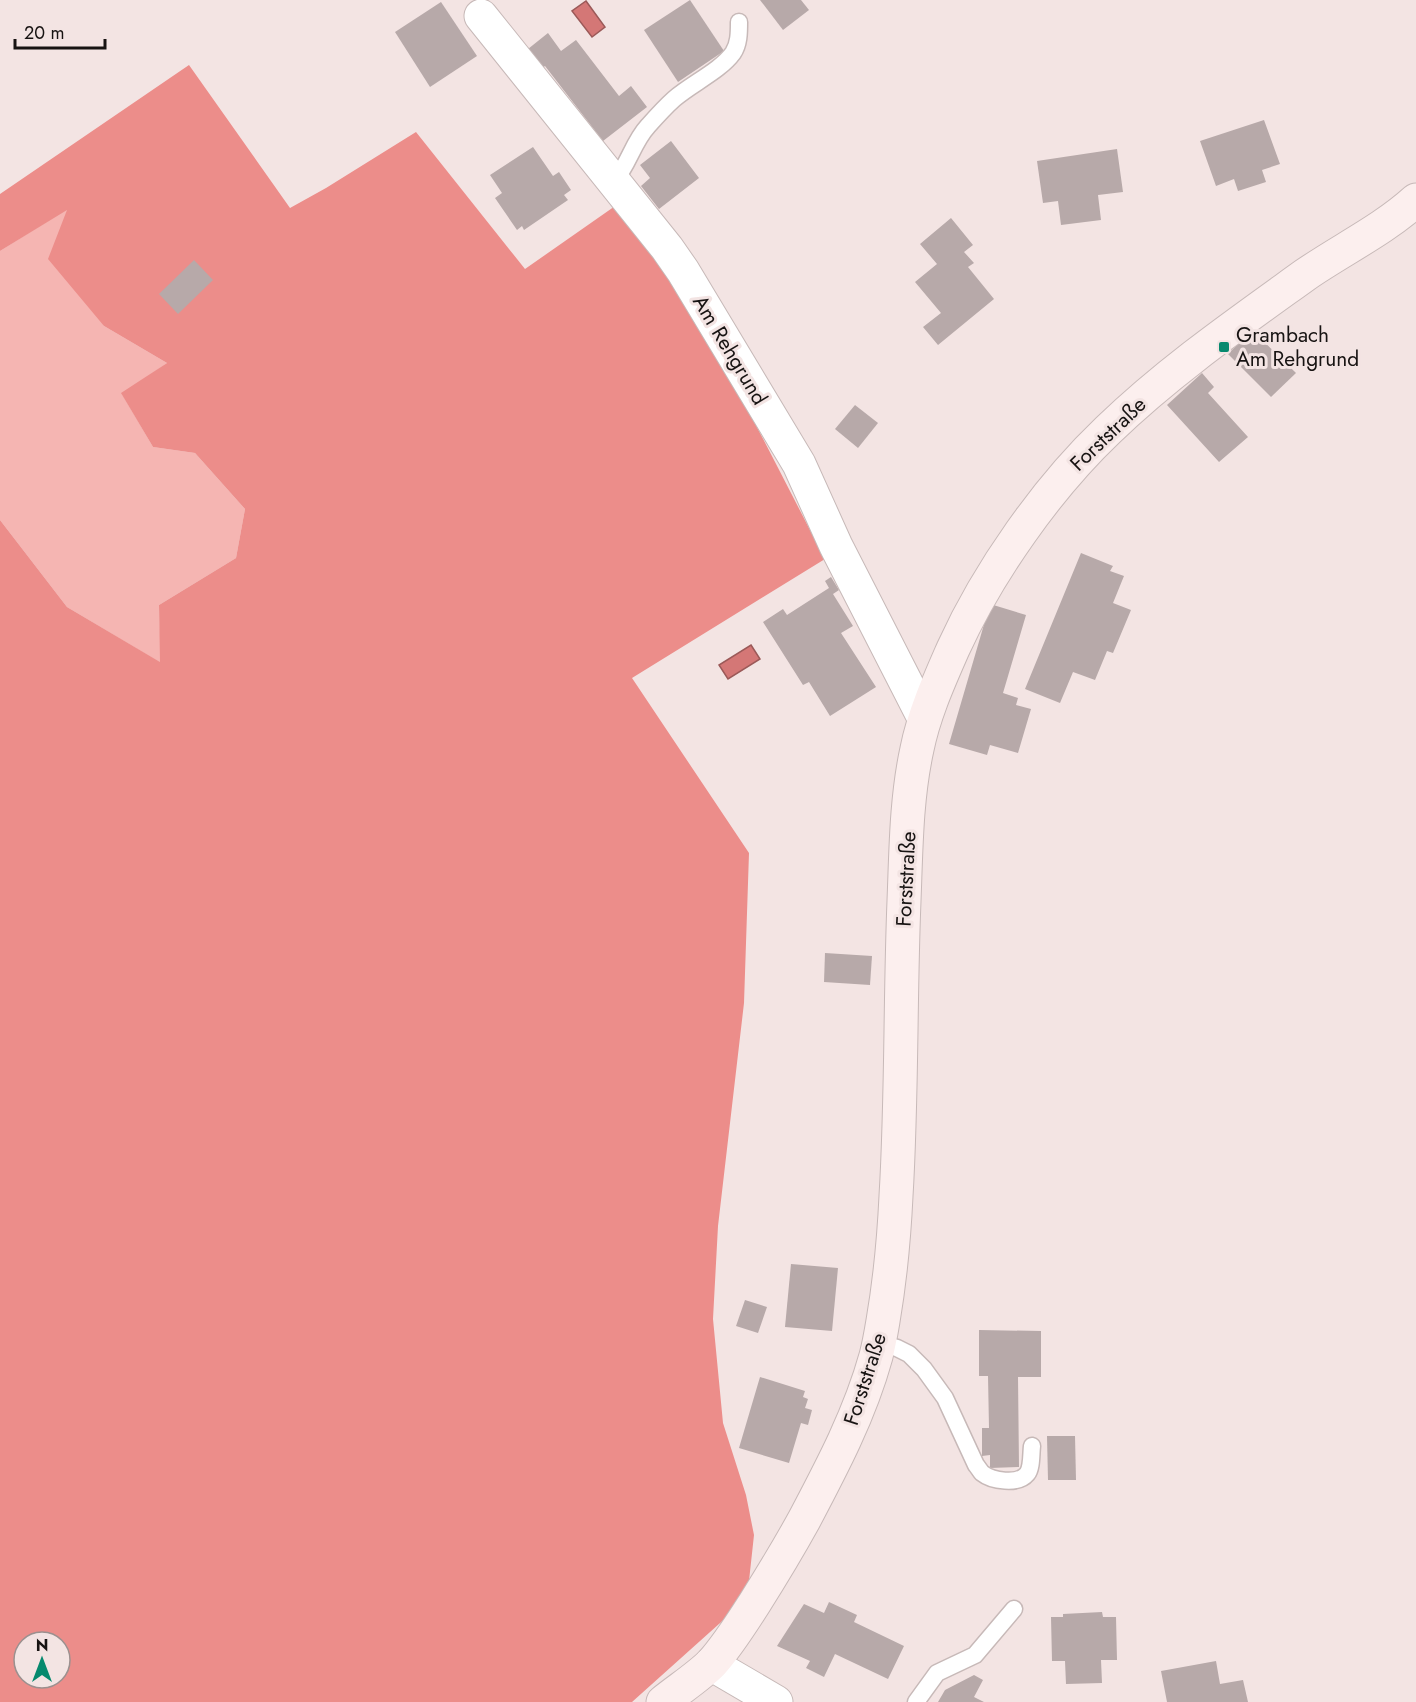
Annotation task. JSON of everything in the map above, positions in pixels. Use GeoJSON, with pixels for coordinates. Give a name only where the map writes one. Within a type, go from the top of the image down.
{"type":"FeatureCollection","features":[{"type":"Feature","properties":{"kind":"street","name":"Am Rehgrund"},"geometry":{"type":"LineString","coordinates":[[481,16],[683,271],[799,464],[836,546],[924,718]]}},
{"type":"Feature","properties":{"kind":"street","name":"Forststraße"},"geometry":{"type":"LineString","coordinates":[[663,1702],[711,1664],[735,1633],[786,1554],[837,1457],[859,1406],[876,1355],[891,1268],[895,1215],[900,1136],[906,850],[914,764],[924,718],[955,645],[984,590],[1007,553],[1068,473],[1106,432],[1155,388],[1217,339],[1322,263],[1393,219],[1416,200]]}},
{"type":"Feature","properties":{"kind":"street"},"geometry":{"type":"LineString","coordinates":[[711,1664],[776,1702]]}},
{"type":"Feature","properties":{"kind":"lane"},"geometry":{"type":"LineString","coordinates":[[614,182],[621,174],[645,129],[674,99],[727,60],[735,50],[739,36],[739,22]]}},
{"type":"Feature","properties":{"kind":"lane"},"geometry":{"type":"LineString","coordinates":[[879,1343],[909,1354],[924,1370],[945,1398],[976,1465],[982,1473],[1000,1480],[1016,1480],[1026,1475],[1030,1466],[1032,1446]]}},
{"type":"Feature","properties":{"kind":"lane"},"geometry":{"type":"LineString","coordinates":[[916,1702],[937,1673],[975,1655],[1014,1609]]}},
{"type":"Feature","properties":{"kind":"shaded area"},"geometry":{"type":"Polygon","coordinates":[[[586,1],[605,27],[592,37],[572,11],[586,1]]]}},
{"type":"Feature","properties":{"kind":"shaded area"},"geometry":{"type":"Polygon","coordinates":[[[189,65],[290,208],[416,132],[525,269],[618,204],[709,334],[825,559],[632,678],[749,853],[744,1003],[718,1226],[713,1319],[723,1423],[746,1495],[754,1535],[748,1590],[729,1615],[632,1702],[0,1702],[0,520],[67,607],[160,662],[159,605],[236,558],[245,509],[195,453],[153,447],[121,393],[167,363],[104,326],[48,259],[67,210],[0,251],[0,194],[189,65]]]}},
{"type":"Feature","properties":{"kind":"shaded area"},"geometry":{"type":"Polygon","coordinates":[[[67,209],[104,326],[167,363],[122,394],[153,447],[195,453],[245,509],[236,558],[159,605],[161,663],[67,607],[0,520],[0,251],[67,209]]]}},
{"type":"Feature","properties":{"kind":"shaded area"},"geometry":{"type":"Polygon","coordinates":[[[751,645],[760,659],[728,679],[719,665],[751,645]]]}},
{"type":"Feature","properties":{"kind":"building"},"geometry":{"type":"Polygon","coordinates":[[[690,0],[724,51],[678,82],[644,30],[690,0]]]}},
{"type":"Feature","properties":{"kind":"building"},"geometry":{"type":"Polygon","coordinates":[[[760,0],[801,0],[809,10],[783,30],[760,0]]]}},
{"type":"Feature","properties":{"kind":"building"},"geometry":{"type":"Polygon","coordinates":[[[441,2],[477,56],[430,87],[395,32],[441,2]]]}},
{"type":"Feature","properties":{"kind":"building"},"geometry":{"type":"Polygon","coordinates":[[[548,33],[561,51],[576,40],[619,96],[631,86],[647,107],[603,141],[545,66],[537,72],[523,53],[548,33]]]}},
{"type":"Feature","properties":{"kind":"building"},"geometry":{"type":"Polygon","coordinates":[[[1264,120],[1280,164],[1262,170],[1266,182],[1238,191],[1234,179],[1216,186],[1200,141],[1264,120]]]}},
{"type":"Feature","properties":{"kind":"building"},"geometry":{"type":"Polygon","coordinates":[[[671,141],[699,178],[659,209],[641,186],[650,178],[640,165],[671,141]]]}},
{"type":"Feature","properties":{"kind":"building"},"geometry":{"type":"Polygon","coordinates":[[[533,147],[553,176],[559,172],[571,190],[564,195],[568,200],[524,230],[522,226],[517,230],[495,198],[502,193],[490,175],[533,147]]]}},
{"type":"Feature","properties":{"kind":"building"},"geometry":{"type":"Polygon","coordinates":[[[1117,149],[1123,192],[1098,195],[1101,220],[1061,225],[1058,201],[1043,203],[1037,161],[1117,149]]]}},
{"type":"Feature","properties":{"kind":"building"},"geometry":{"type":"Polygon","coordinates":[[[951,218],[973,245],[964,252],[974,263],[968,267],[994,299],[938,345],[923,327],[941,313],[915,282],[937,264],[920,244],[951,218]]]}},
{"type":"Feature","properties":{"kind":"building"},"geometry":{"type":"Polygon","coordinates":[[[194,260],[213,280],[178,314],[159,294],[194,260]]]}},
{"type":"Feature","properties":{"kind":"building"},"geometry":{"type":"Polygon","coordinates":[[[1252,330],[1296,373],[1271,397],[1228,354],[1252,330]]]}},
{"type":"Feature","properties":{"kind":"building"},"geometry":{"type":"Polygon","coordinates":[[[1202,373],[1214,387],[1208,393],[1248,437],[1219,462],[1167,405],[1202,373]]]}},
{"type":"Feature","properties":{"kind":"building"},"geometry":{"type":"Polygon","coordinates":[[[855,405],[878,423],[858,448],[835,429],[855,405]]]}},
{"type":"Feature","properties":{"kind":"building"},"geometry":{"type":"Polygon","coordinates":[[[1081,553],[1113,566],[1110,571],[1124,576],[1113,603],[1131,610],[1113,653],[1107,651],[1095,680],[1073,672],[1060,703],[1025,689],[1081,553]]]}},
{"type":"Feature","properties":{"kind":"building"},"geometry":{"type":"Polygon","coordinates":[[[831,577],[839,590],[833,594],[853,626],[841,633],[876,687],[830,716],[809,682],[803,685],[763,622],[783,609],[787,615],[829,588],[825,581],[831,577]]]}},
{"type":"Feature","properties":{"kind":"building"},"geometry":{"type":"Polygon","coordinates":[[[990,604],[1026,615],[1003,693],[1018,698],[1016,705],[1031,709],[1018,753],[990,745],[987,755],[949,744],[990,604]]]}},
{"type":"Feature","properties":{"kind":"building"},"geometry":{"type":"Polygon","coordinates":[[[825,953],[872,956],[870,985],[824,982],[825,953]]]}},
{"type":"Feature","properties":{"kind":"building"},"geometry":{"type":"Polygon","coordinates":[[[791,1264],[838,1268],[832,1331],[785,1327],[791,1264]]]}},
{"type":"Feature","properties":{"kind":"building"},"geometry":{"type":"Polygon","coordinates":[[[745,1300],[767,1307],[758,1333],[736,1326],[745,1300]]]}},
{"type":"Feature","properties":{"kind":"building"},"geometry":{"type":"Polygon","coordinates":[[[979,1330],[1041,1331],[1041,1377],[1018,1377],[1019,1467],[990,1468],[990,1455],[982,1456],[982,1428],[989,1428],[988,1376],[979,1376],[979,1330]]]}},
{"type":"Feature","properties":{"kind":"building"},"geometry":{"type":"Polygon","coordinates":[[[760,1377],[805,1391],[803,1397],[808,1399],[805,1408],[812,1410],[808,1425],[801,1423],[789,1463],[739,1448],[760,1377]]]}},
{"type":"Feature","properties":{"kind":"building"},"geometry":{"type":"Polygon","coordinates":[[[1047,1436],[1075,1436],[1076,1480],[1048,1480],[1047,1436]]]}},
{"type":"Feature","properties":{"kind":"building"},"geometry":{"type":"Polygon","coordinates":[[[829,1602],[857,1615],[854,1622],[904,1646],[888,1679],[835,1654],[824,1677],[806,1668],[810,1661],[777,1646],[804,1604],[824,1613],[829,1602]]]}},
{"type":"Feature","properties":{"kind":"building"},"geometry":{"type":"Polygon","coordinates":[[[1102,1612],[1103,1617],[1116,1617],[1117,1660],[1101,1660],[1102,1683],[1066,1684],[1065,1661],[1052,1661],[1051,1617],[1063,1617],[1063,1614],[1102,1612]]]}},
{"type":"Feature","properties":{"kind":"building"},"geometry":{"type":"Polygon","coordinates":[[[1216,1661],[1220,1684],[1243,1680],[1248,1702],[1167,1702],[1161,1671],[1216,1661]]]}},
{"type":"Feature","properties":{"kind":"building"},"geometry":{"type":"Polygon","coordinates":[[[974,1675],[983,1680],[974,1697],[984,1702],[938,1702],[945,1690],[974,1675]]]}},
{"type":"Feature","properties":{"kind":"place","name":"Grambach Am Rehgrund"},"geometry":{"type":"Point","coordinates":[1224,347]}}]}
